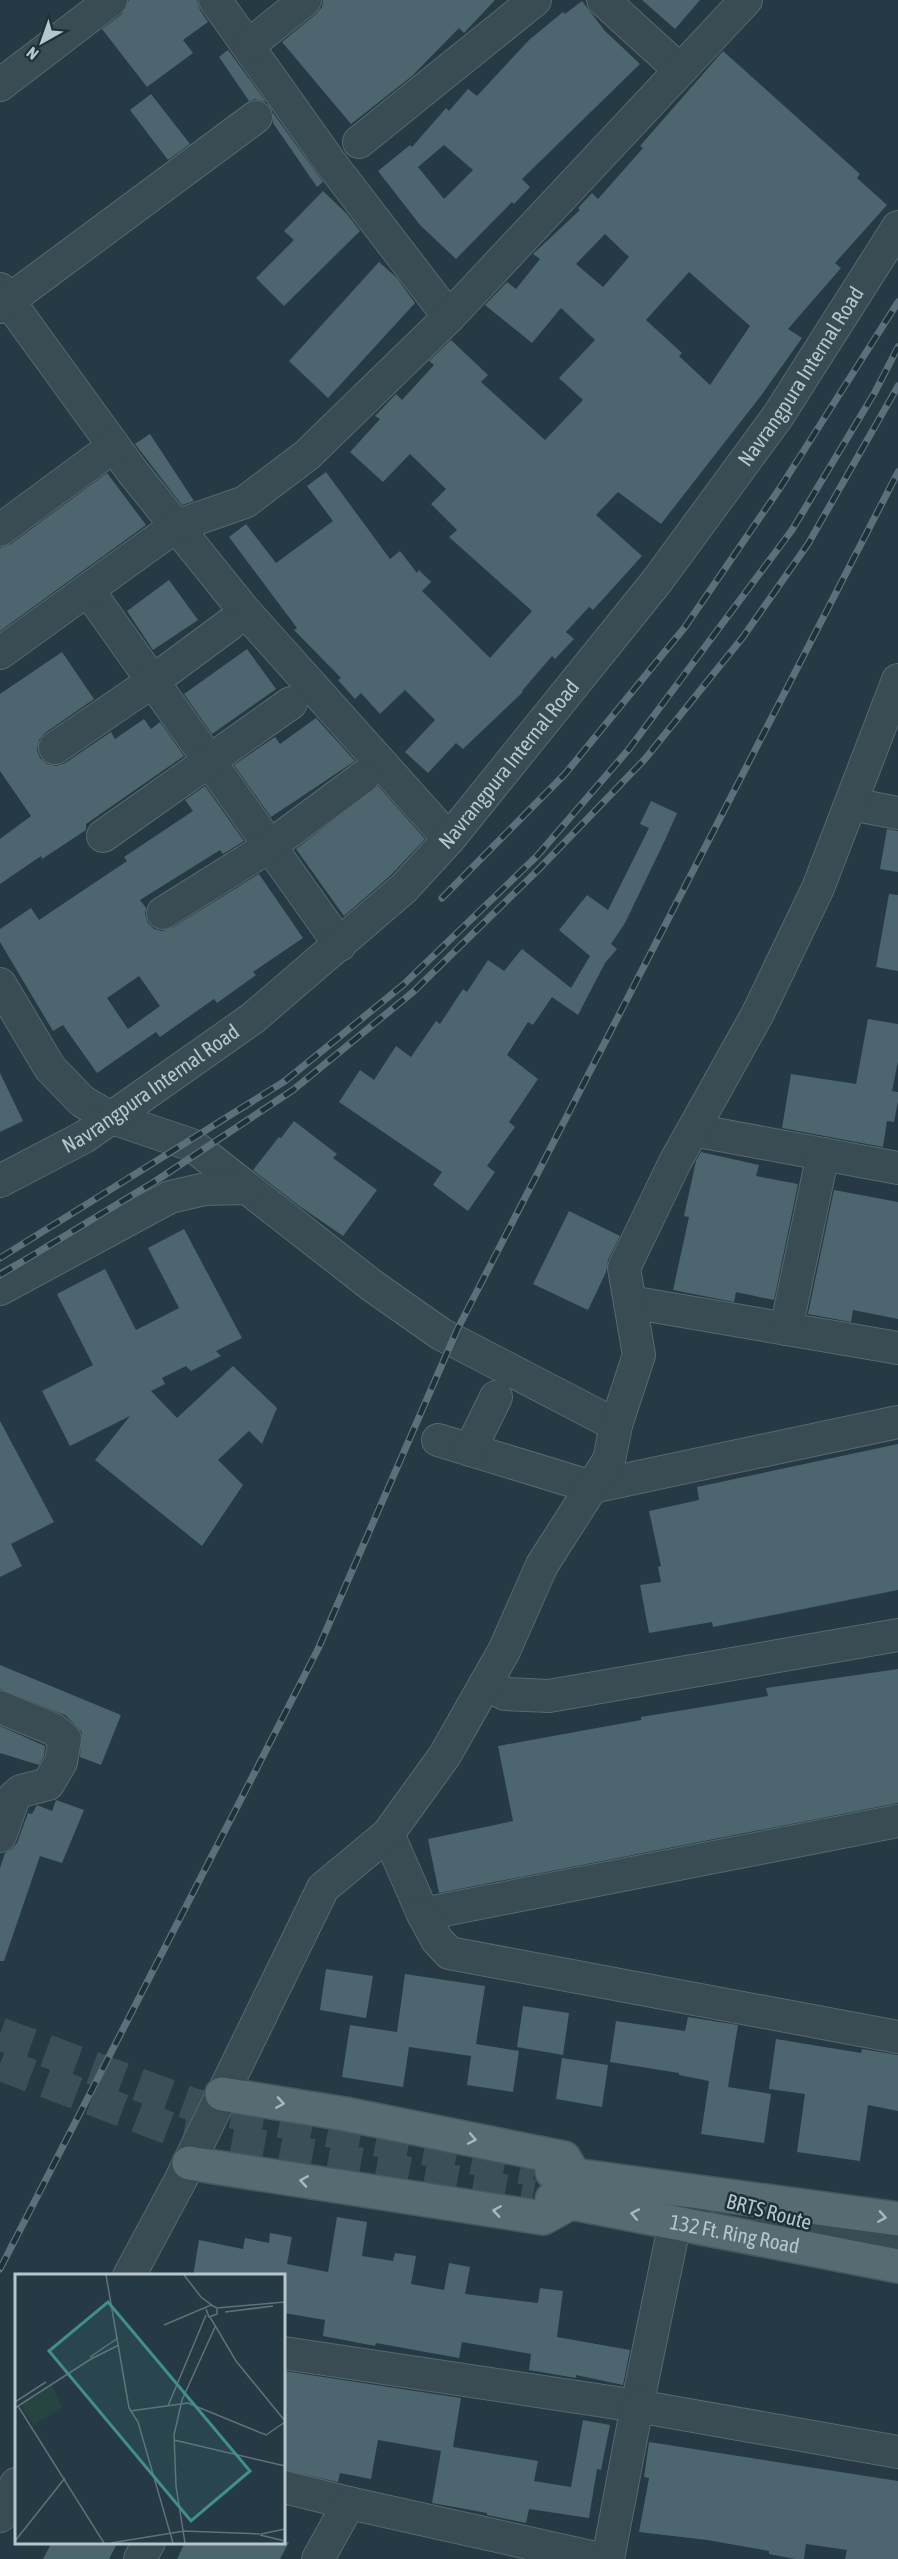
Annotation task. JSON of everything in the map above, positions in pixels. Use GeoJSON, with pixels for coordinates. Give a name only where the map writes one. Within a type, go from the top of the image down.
{"type":"FeatureCollection","features":[{"type":"Feature","properties":{"kind":"main road"},"geometry":{"type":"LineString","coordinates":[[222,2094],[345,2114],[564,2158],[573,2189]]}},
{"type":"Feature","properties":{"kind":"main road"},"geometry":{"type":"LineString","coordinates":[[189,2163],[543,2218],[573,2189]]}},
{"type":"Feature","properties":{"kind":"main road"},"geometry":{"type":"LineString","coordinates":[[534,2183],[573,2189]]}},
{"type":"Feature","properties":{"kind":"main road","name":"132 Ft. Ring Road"},"geometry":{"type":"LineString","coordinates":[[573,2189],[676,2187],[898,2219]]}},
{"type":"Feature","properties":{"kind":"main road","name":"132 Ft. Ring Road"},"geometry":{"type":"LineString","coordinates":[[573,2189],[675,2222],[898,2266]]}},
{"type":"Feature","properties":{"kind":"street"},"geometry":{"type":"LineString","coordinates":[[0,85],[111,0]]}},
{"type":"Feature","properties":{"kind":"street"},"geometry":{"type":"LineString","coordinates":[[215,0],[330,162],[449,317]]}},
{"type":"Feature","properties":{"kind":"street"},"geometry":{"type":"LineString","coordinates":[[248,46],[305,0]]}},
{"type":"Feature","properties":{"kind":"street"},"geometry":{"type":"LineString","coordinates":[[359,142],[535,0]]}},
{"type":"Feature","properties":{"kind":"street"},"geometry":{"type":"LineString","coordinates":[[603,0],[680,70]]}},
{"type":"Feature","properties":{"kind":"street"},"geometry":{"type":"LineString","coordinates":[[0,653],[176,526],[245,502],[298,462],[449,317],[746,0]]}},
{"type":"Feature","properties":{"kind":"street"},"geometry":{"type":"LineString","coordinates":[[256,117],[3,299],[114,446],[243,609],[449,839]]}},
{"type":"Feature","properties":{"kind":"street","name":"Navrangpura Internal Road"},"geometry":{"type":"LineString","coordinates":[[0,1181],[84,1137],[109,1117],[253,1018],[404,888],[449,839],[657,580],[778,416],[898,227]]}},
{"type":"Feature","properties":{"kind":"street"},"geometry":{"type":"LineString","coordinates":[[0,530],[114,446]]}},
{"type":"Feature","properties":{"kind":"street"},"geometry":{"type":"LineString","coordinates":[[88,590],[340,945]]}},
{"type":"Feature","properties":{"kind":"street"},"geometry":{"type":"LineString","coordinates":[[55,748],[153,681],[230,624]]}},
{"type":"Feature","properties":{"kind":"street"},"geometry":{"type":"LineString","coordinates":[[130,2274],[189,2163],[323,1888],[388,1834],[446,1755],[504,1651],[542,1565],[609,1460],[616,1425],[639,1355],[624,1268],[693,1130],[757,1015],[818,888],[898,680]]}},
{"type":"Feature","properties":{"kind":"street"},"geometry":{"type":"LineString","coordinates":[[104,836],[291,703]]}},
{"type":"Feature","properties":{"kind":"street"},"geometry":{"type":"LineString","coordinates":[[163,913],[270,846],[363,777]]}},
{"type":"Feature","properties":{"kind":"street"},"geometry":{"type":"LineString","coordinates":[[851,804],[898,813]]}},
{"type":"Feature","properties":{"kind":"street"},"geometry":{"type":"LineString","coordinates":[[0,984],[51,1068],[82,1101],[109,1117],[192,1145],[374,1287],[441,1334],[616,1425]]}},
{"type":"Feature","properties":{"kind":"street"},"geometry":{"type":"LineString","coordinates":[[693,1130],[898,1168]]}},
{"type":"Feature","properties":{"kind":"street"},"geometry":{"type":"LineString","coordinates":[[786,1329],[823,1154]]}},
{"type":"Feature","properties":{"kind":"street"},"geometry":{"type":"LineString","coordinates":[[0,1289],[171,1197],[205,1189],[246,1188]]}},
{"type":"Feature","properties":{"kind":"street"},"geometry":{"type":"LineString","coordinates":[[630,1302],[898,1348]]}},
{"type":"Feature","properties":{"kind":"street"},"geometry":{"type":"LineString","coordinates":[[470,1450],[496,1397]]}},
{"type":"Feature","properties":{"kind":"street"},"geometry":{"type":"LineString","coordinates":[[438,1440],[592,1487],[898,1422]]}},
{"type":"Feature","properties":{"kind":"street"},"geometry":{"type":"LineString","coordinates":[[485,1684],[505,1694],[549,1696],[898,1635]]}},
{"type":"Feature","properties":{"kind":"street"},"geometry":{"type":"LineString","coordinates":[[0,1707],[53,1729],[65,1739],[61,1762],[48,1784],[21,1791],[14,1797],[3,1817]]}},
{"type":"Feature","properties":{"kind":"street"},"geometry":{"type":"LineString","coordinates":[[423,1914],[898,1821]]}},
{"type":"Feature","properties":{"kind":"street"},"geometry":{"type":"LineString","coordinates":[[388,1834],[423,1914],[437,1940],[449,1953],[898,2037]]}},
{"type":"Feature","properties":{"kind":"street","name":"BRTS Route"},"geometry":{"type":"LineString","coordinates":[[676,2187],[862,2236],[898,2243]]}},
{"type":"Feature","properties":{"kind":"street"},"geometry":{"type":"LineString","coordinates":[[608,2559],[675,2222]]}},
{"type":"Feature","properties":{"kind":"street","name":"BRTS Route"},"geometry":{"type":"LineString","coordinates":[[675,2222],[862,2236]]}},
{"type":"Feature","properties":{"kind":"street"},"geometry":{"type":"LineString","coordinates":[[285,2353],[637,2406],[898,2452]]}},
{"type":"Feature","properties":{"kind":"street"},"geometry":{"type":"LineString","coordinates":[[0,2516],[15,2486]]}},
{"type":"Feature","properties":{"kind":"street"},"geometry":{"type":"LineString","coordinates":[[285,2487],[350,2504],[600,2559]]}},
{"type":"Feature","properties":{"kind":"street"},"geometry":{"type":"LineString","coordinates":[[318,2559],[350,2504]]}},
{"type":"Feature","properties":{"kind":"street"},"geometry":{"type":"LineString","coordinates":[[140,2559],[148,2544]]}},
{"type":"Feature","properties":{"kind":"building"},"geometry":{"type":"Polygon","coordinates":[[[129,0],[197,0],[208,22],[183,40],[193,53],[147,87],[102,29],[122,14],[129,0]]]}},
{"type":"Feature","properties":{"kind":"building"},"geometry":{"type":"Polygon","coordinates":[[[323,0],[495,0],[464,33],[459,28],[412,76],[351,124],[282,42],[316,14],[322,7],[323,0]]]}},
{"type":"Feature","properties":{"kind":"building"},"geometry":{"type":"Polygon","coordinates":[[[642,0],[700,0],[675,29],[642,0]]]}},
{"type":"Feature","properties":{"kind":"building"},"geometry":{"type":"Polygon","coordinates":[[[582,1],[605,31],[640,64],[522,179],[530,187],[514,204],[512,202],[456,259],[420,225],[378,171],[410,145],[412,147],[446,108],[449,111],[468,89],[477,96],[529,40],[563,12],[565,14],[582,1]],[[444,145],[418,167],[444,199],[473,170],[444,145]]]}},
{"type":"Feature","properties":{"kind":"building"},"geometry":{"type":"Polygon","coordinates":[[[228,50],[266,102],[255,99],[249,101],[219,57],[228,50]]]}},
{"type":"Feature","properties":{"kind":"building"},"geometry":{"type":"Polygon","coordinates":[[[723,51],[860,174],[857,178],[887,205],[835,263],[841,268],[788,329],[802,338],[760,397],[661,524],[618,492],[596,515],[642,556],[593,610],[589,607],[566,632],[574,639],[555,659],[552,656],[523,692],[463,749],[456,743],[428,773],[405,752],[435,720],[405,690],[380,714],[361,693],[355,699],[338,680],[341,678],[294,630],[297,628],[229,537],[246,524],[276,563],[333,521],[307,486],[326,472],[390,559],[400,551],[417,573],[419,570],[431,582],[422,591],[490,658],[532,611],[449,537],[457,530],[431,504],[446,489],[410,454],[383,482],[350,452],[380,419],[375,416],[396,394],[402,400],[434,365],[429,361],[451,340],[488,375],[481,382],[545,440],[583,400],[559,378],[595,340],[561,308],[532,343],[485,305],[507,282],[516,289],[540,259],[533,254],[580,210],[578,208],[592,193],[598,199],[643,148],[640,146],[723,51]],[[605,234],[576,264],[603,287],[629,257],[605,234]],[[689,272],[646,320],[682,353],[679,356],[710,385],[750,326],[689,272]]]}},
{"type":"Feature","properties":{"kind":"building"},"geometry":{"type":"Polygon","coordinates":[[[151,94],[190,144],[168,160],[130,110],[151,94]]]}},
{"type":"Feature","properties":{"kind":"building"},"geometry":{"type":"Polygon","coordinates":[[[273,113],[323,182],[317,187],[273,123],[273,113]]]}},
{"type":"Feature","properties":{"kind":"building"},"geometry":{"type":"Polygon","coordinates":[[[323,191],[347,214],[360,231],[284,306],[256,278],[294,240],[284,231],[323,191]]]}},
{"type":"Feature","properties":{"kind":"building"},"geometry":{"type":"Polygon","coordinates":[[[379,262],[397,278],[415,303],[328,398],[289,361],[379,262]]]}},
{"type":"Feature","properties":{"kind":"building"},"geometry":{"type":"Polygon","coordinates":[[[150,434],[194,501],[182,505],[135,444],[150,434]]]}},
{"type":"Feature","properties":{"kind":"building"},"geometry":{"type":"Polygon","coordinates":[[[107,473],[146,525],[0,631],[0,548],[11,544],[107,473]]]}},
{"type":"Feature","properties":{"kind":"building"},"geometry":{"type":"Polygon","coordinates":[[[169,580],[198,620],[153,650],[127,611],[169,580]]]}},
{"type":"Feature","properties":{"kind":"building"},"geometry":{"type":"Polygon","coordinates":[[[247,649],[276,689],[212,734],[184,694],[247,649]]]}},
{"type":"Feature","properties":{"kind":"building"},"geometry":{"type":"Polygon","coordinates":[[[62,652],[94,699],[45,733],[39,740],[37,750],[40,758],[47,764],[56,766],[65,763],[111,732],[115,739],[144,719],[151,729],[160,722],[184,756],[86,824],[86,830],[42,859],[41,856],[0,884],[0,839],[31,816],[0,771],[0,694],[62,652]]]}},
{"type":"Feature","properties":{"kind":"building"},"geometry":{"type":"Polygon","coordinates":[[[316,718],[355,761],[271,817],[234,765],[275,737],[280,744],[316,718]]]}},
{"type":"Feature","properties":{"kind":"building"},"geometry":{"type":"Polygon","coordinates":[[[205,786],[244,841],[223,854],[220,850],[140,900],[146,908],[148,923],[154,929],[162,931],[172,928],[259,874],[303,938],[253,972],[256,975],[217,1003],[214,999],[160,1037],[156,1032],[97,1073],[63,1025],[53,1031],[0,942],[0,929],[31,908],[39,920],[127,861],[124,857],[193,811],[185,800],[205,786]],[[139,976],[107,998],[128,1029],[160,1006],[139,976]]]}},
{"type":"Feature","properties":{"kind":"building"},"geometry":{"type":"Polygon","coordinates":[[[378,786],[425,839],[391,875],[344,916],[296,849],[378,786]]]}},
{"type":"Feature","properties":{"kind":"building"},"geometry":{"type":"Polygon","coordinates":[[[651,801],[677,813],[625,923],[611,944],[617,949],[605,963],[578,1015],[552,997],[533,1025],[528,1022],[507,1055],[538,1079],[509,1122],[515,1127],[487,1166],[495,1172],[468,1211],[433,1185],[442,1172],[339,1102],[360,1070],[374,1080],[396,1046],[411,1057],[436,1021],[440,1024],[463,989],[467,992],[488,960],[504,971],[522,949],[571,988],[590,956],[559,930],[587,895],[608,910],[649,828],[640,824],[651,801]]]}},
{"type":"Feature","properties":{"kind":"building"},"geometry":{"type":"Polygon","coordinates":[[[887,829],[898,831],[898,872],[880,869],[887,829]]]}},
{"type":"Feature","properties":{"kind":"building"},"geometry":{"type":"Polygon","coordinates":[[[889,894],[898,895],[898,971],[876,967],[889,894]]]}},
{"type":"Feature","properties":{"kind":"building"},"geometry":{"type":"Polygon","coordinates":[[[868,1019],[898,1024],[898,1061],[892,1091],[898,1092],[898,1101],[894,1122],[887,1121],[883,1147],[782,1128],[791,1074],[856,1084],[868,1019]]]}},
{"type":"Feature","properties":{"kind":"building"},"geometry":{"type":"Polygon","coordinates":[[[0,1073],[23,1121],[0,1132],[0,1073]]]}},
{"type":"Feature","properties":{"kind":"building"},"geometry":{"type":"Polygon","coordinates":[[[294,1121],[337,1154],[333,1158],[377,1190],[343,1236],[253,1170],[294,1121]]]}},
{"type":"Feature","properties":{"kind":"building"},"geometry":{"type":"Polygon","coordinates":[[[701,1152],[759,1165],[756,1176],[798,1184],[774,1300],[736,1292],[734,1302],[673,1290],[689,1217],[684,1216],[696,1161],[701,1152]]]}},
{"type":"Feature","properties":{"kind":"building"},"geometry":{"type":"Polygon","coordinates":[[[834,1190],[898,1202],[898,1319],[853,1310],[851,1322],[808,1314],[834,1190]]]}},
{"type":"Feature","properties":{"kind":"building"},"geometry":{"type":"Polygon","coordinates":[[[569,1211],[620,1236],[588,1310],[533,1284],[569,1211]]]}},
{"type":"Feature","properties":{"kind":"building"},"geometry":{"type":"Polygon","coordinates":[[[184,1229],[242,1338],[216,1351],[221,1356],[191,1371],[186,1366],[162,1378],[165,1384],[151,1391],[177,1418],[233,1366],[277,1408],[262,1444],[249,1431],[218,1460],[243,1485],[202,1546],[95,1460],[130,1416],[70,1446],[42,1391],[93,1365],[57,1294],[105,1269],[136,1330],[179,1308],[148,1248],[184,1229]]]}},
{"type":"Feature","properties":{"kind":"building"},"geometry":{"type":"Polygon","coordinates":[[[0,1421],[54,1522],[11,1544],[22,1566],[0,1577],[0,1421]]]}},
{"type":"Feature","properties":{"kind":"building"},"geometry":{"type":"Polygon","coordinates":[[[898,1444],[898,1590],[713,1627],[712,1622],[649,1633],[640,1585],[661,1582],[658,1567],[661,1566],[649,1511],[699,1500],[697,1487],[898,1444]]]}},
{"type":"Feature","properties":{"kind":"building"},"geometry":{"type":"Polygon","coordinates":[[[0,1665],[121,1715],[101,1765],[80,1757],[82,1732],[65,1715],[0,1689],[0,1665]]]}},
{"type":"Feature","properties":{"kind":"building"},"geometry":{"type":"Polygon","coordinates":[[[898,1669],[898,1803],[439,1893],[428,1839],[513,1821],[498,1746],[641,1720],[641,1717],[768,1696],[766,1688],[898,1669]]]}},
{"type":"Feature","properties":{"kind":"building"},"geometry":{"type":"Polygon","coordinates":[[[0,1726],[45,1746],[44,1756],[39,1765],[0,1753],[0,1726]]]}},
{"type":"Feature","properties":{"kind":"building"},"geometry":{"type":"Polygon","coordinates":[[[56,1800],[84,1810],[62,1863],[40,1856],[4,1961],[0,1961],[0,1868],[5,1853],[17,1843],[28,1813],[32,1814],[37,1805],[52,1811],[56,1800]]]}},
{"type":"Feature","properties":{"kind":"building"},"geometry":{"type":"Polygon","coordinates":[[[326,1969],[373,1976],[366,2018],[320,2010],[326,1969]]]}},
{"type":"Feature","properties":{"kind":"building"},"geometry":{"type":"Polygon","coordinates":[[[405,1974],[485,1986],[476,2044],[519,2051],[513,2092],[467,2085],[471,2056],[409,2047],[403,2087],[342,2077],[350,2025],[397,2032],[405,1974]]]}},
{"type":"Feature","properties":{"kind":"building"},"geometry":{"type":"Polygon","coordinates":[[[523,2006],[569,2013],[563,2055],[517,2047],[523,2006]]]}},
{"type":"Feature","properties":{"kind":"building"},"geometry":{"type":"Polygon","coordinates":[[[688,2017],[738,2025],[728,2087],[771,2094],[764,2143],[701,2134],[709,2081],[679,2075],[679,2073],[610,2062],[616,2021],[685,2031],[688,2017]]]}},
{"type":"Feature","properties":{"kind":"building"},"geometry":{"type":"Polygon","coordinates":[[[776,2039],[861,2053],[862,2049],[898,2055],[898,2111],[868,2105],[860,2161],[797,2152],[805,2094],[769,2089],[776,2039]]]}},
{"type":"Feature","properties":{"kind":"building"},"geometry":{"type":"Polygon","coordinates":[[[562,2058],[608,2065],[602,2107],[556,2099],[562,2058]]]}},
{"type":"Feature","properties":{"kind":"building"},"geometry":{"type":"Polygon","coordinates":[[[337,2217],[367,2222],[362,2256],[393,2261],[395,2253],[416,2256],[411,2284],[444,2290],[449,2263],[470,2267],[465,2294],[538,2303],[540,2288],[563,2291],[557,2337],[630,2350],[623,2385],[576,2375],[576,2378],[529,2370],[531,2354],[462,2342],[459,2358],[323,2336],[325,2320],[285,2313],[285,2274],[193,2274],[199,2240],[243,2249],[245,2238],[269,2243],[270,2233],[292,2237],[287,2264],[328,2272],[337,2217]]]}},
{"type":"Feature","properties":{"kind":"building"},"geometry":{"type":"Polygon","coordinates":[[[285,2371],[461,2398],[453,2447],[538,2461],[534,2481],[571,2487],[583,2420],[610,2425],[601,2470],[597,2469],[589,2518],[529,2509],[526,2523],[432,2503],[441,2451],[378,2440],[371,2479],[340,2473],[338,2482],[285,2470],[285,2371]]]}},
{"type":"Feature","properties":{"kind":"building"},"geometry":{"type":"Polygon","coordinates":[[[649,2442],[898,2481],[898,2559],[845,2559],[847,2550],[806,2544],[804,2559],[795,2559],[769,2554],[769,2551],[707,2540],[639,2532],[649,2478],[644,2477],[649,2442]]]}},
{"type":"Feature","properties":{"kind":"building"},"geometry":{"type":"Polygon","coordinates":[[[289,2542],[280,2559],[177,2559],[184,2544],[285,2544],[289,2542]]]}},
{"type":"Feature","properties":{"kind":"building"},"geometry":{"type":"Polygon","coordinates":[[[51,2544],[117,2544],[109,2559],[43,2559],[51,2544]]]}},
{"type":"Feature","properties":{"kind":"tunnel"},"geometry":{"type":"LineString","coordinates":[[0,2034],[194,2105],[535,2170]]}},
{"type":"Feature","properties":{"kind":"tunnel"},"geometry":{"type":"LineString","coordinates":[[0,2064],[174,2130],[533,2196]]}},
{"type":"Feature","properties":{"kind":"railway"},"geometry":{"type":"LineString","coordinates":[[442,898],[565,774],[685,627],[780,488],[898,302]]}},
{"type":"Feature","properties":{"kind":"railway"},"geometry":{"type":"LineString","coordinates":[[0,1258],[285,1081],[403,985],[537,856],[629,749],[792,530],[875,392],[898,347]]}},
{"type":"Feature","properties":{"kind":"railway"},"geometry":{"type":"LineString","coordinates":[[0,1275],[154,1182],[293,1090],[413,992],[538,870],[645,759],[743,637],[808,544],[898,386]]}},
{"type":"Feature","properties":{"kind":"railway"},"geometry":{"type":"LineString","coordinates":[[0,2269],[318,1649],[457,1330],[898,472]]}}]}
